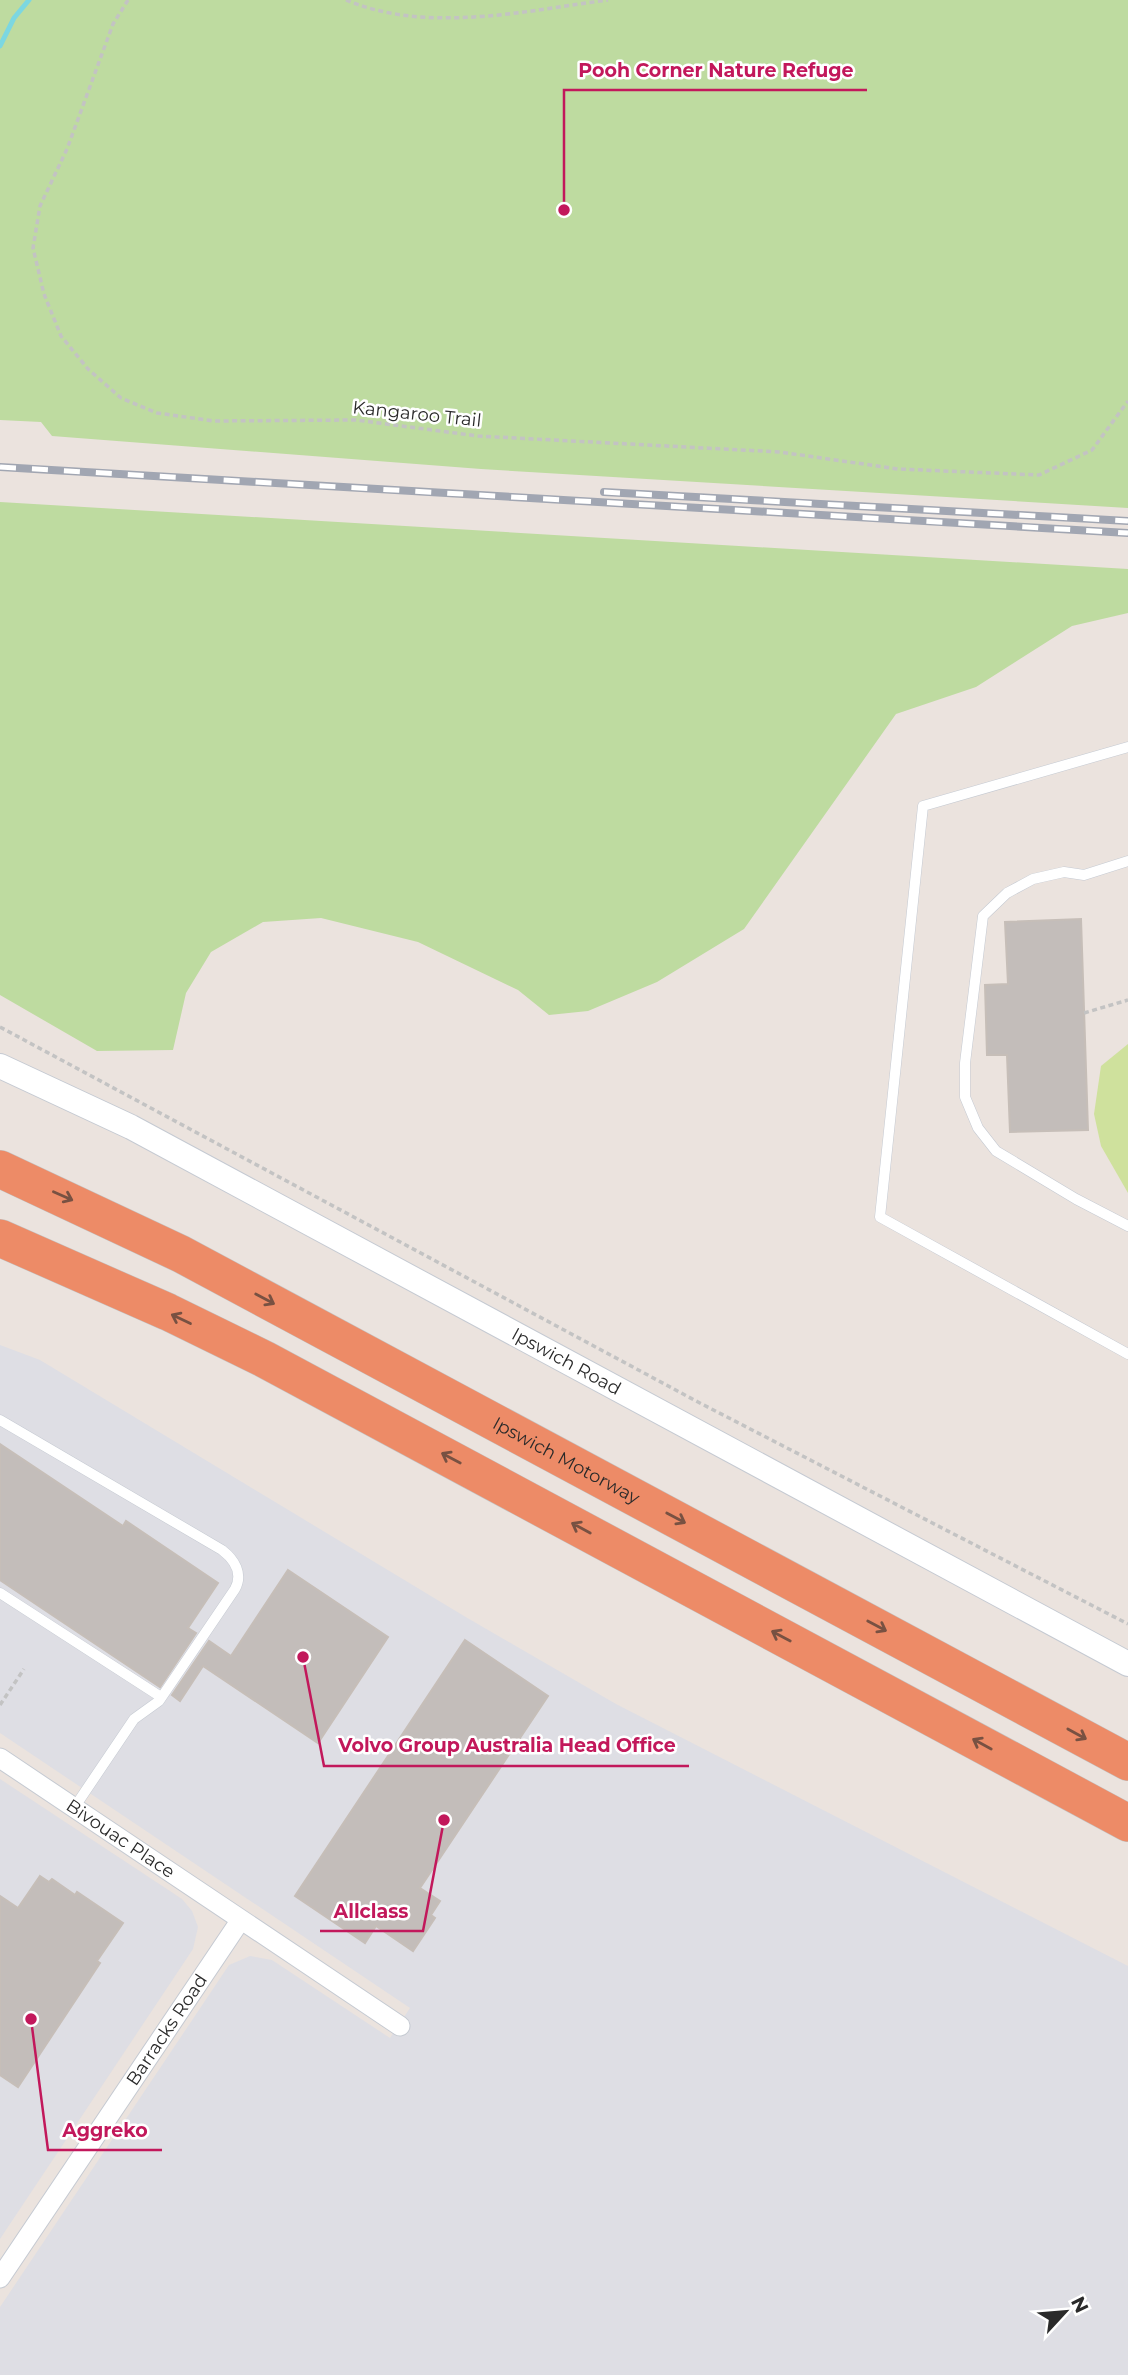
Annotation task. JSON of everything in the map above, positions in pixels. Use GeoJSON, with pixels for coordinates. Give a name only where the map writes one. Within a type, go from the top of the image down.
{"type":"FeatureCollection","features":[{"type":"Feature","properties":{"kind":"highway","name":"Ipswich Motorway"},"geometry":{"type":"LineString","coordinates":[[0,1169],[181,1254],[1128,1762]]}},
{"type":"Feature","properties":{"kind":"highway"},"geometry":{"type":"LineString","coordinates":[[0,1238],[167,1312],[264,1359],[1128,1823]]}},
{"type":"Feature","properties":{"kind":"street","name":"Ipswich Road"},"geometry":{"type":"LineString","coordinates":[[0,1066],[131,1126],[1128,1664]]}},
{"type":"Feature","properties":{"kind":"street","name":"Bivouac Place"},"geometry":{"type":"LineString","coordinates":[[0,1758],[400,2026]]}},
{"type":"Feature","properties":{"kind":"street","name":"Barracks Road"},"geometry":{"type":"LineString","coordinates":[[0,2278],[240,1921]]}},
{"type":"Feature","properties":{"kind":"lane"},"geometry":{"type":"LineString","coordinates":[[1128,747],[923,806],[880,1217],[1128,1354]]}},
{"type":"Feature","properties":{"kind":"lane"},"geometry":{"type":"LineString","coordinates":[[1128,861],[1084,875],[1065,872],[1033,879],[1007,893],[983,916],[965,1063],[965,1097],[978,1128],[996,1151],[1076,1199],[1128,1226]]}},
{"type":"Feature","properties":{"kind":"lane"},"geometry":{"type":"LineString","coordinates":[[0,1420],[222,1550],[235,1565],[238,1574],[237,1586],[161,1698],[134,1719],[74,1808]]}},
{"type":"Feature","properties":{"kind":"lane"},"geometry":{"type":"LineString","coordinates":[[0,1593],[161,1698]]}},
{"type":"Feature","properties":{"kind":"path","name":"Kangaroo Trail"},"geometry":{"type":"LineString","coordinates":[[128,0],[113,24],[68,149],[40,206],[33,247],[44,295],[61,336],[88,369],[121,398],[145,408],[214,421],[356,420],[478,436],[780,452],[898,469],[1039,475],[1092,450],[1128,401]]}},
{"type":"Feature","properties":{"kind":"path"},"geometry":{"type":"LineString","coordinates":[[346,0],[370,10],[416,16],[468,16],[608,0]]}},
{"type":"Feature","properties":{"kind":"path"},"geometry":{"type":"LineString","coordinates":[[1084,1013],[1128,1000]]}},
{"type":"Feature","properties":{"kind":"path"},"geometry":{"type":"LineString","coordinates":[[0,1027],[698,1402],[1128,1624]]}},
{"type":"Feature","properties":{"kind":"path"},"geometry":{"type":"LineString","coordinates":[[0,1705],[24,1669]]}},
{"type":"Feature","properties":{"kind":"shaded area"},"geometry":{"type":"Polygon","coordinates":[[[0,1345],[40,1360],[464,1616],[616,1704],[1128,1966],[1128,2375],[0,2375],[0,2307],[229,1965],[250,1956],[272,1960],[390,2038],[410,2008],[0,1733],[0,1345]]]}},
{"type":"Feature","properties":{"kind":"shaded area"},"geometry":{"type":"Polygon","coordinates":[[[0,1779],[182,1899],[192,1911],[198,1927],[193,1949],[0,2239],[0,1779]]]}},
{"type":"Feature","properties":{"kind":"green space"},"geometry":{"type":"Polygon","coordinates":[[[0,0],[1128,0],[1128,508],[481,469],[52,436],[41,422],[0,420],[0,0]]]}},
{"type":"Feature","properties":{"kind":"green space"},"geometry":{"type":"Polygon","coordinates":[[[0,502],[1128,569],[1128,613],[1072,626],[976,687],[896,714],[744,929],[657,982],[588,1011],[549,1015],[518,990],[418,942],[321,918],[263,922],[211,952],[186,993],[173,1050],[97,1051],[0,995],[0,502]]]}},
{"type":"Feature","properties":{"kind":"green space"},"geometry":{"type":"Polygon","coordinates":[[[1128,1044],[1128,1193],[1101,1146],[1094,1114],[1101,1066],[1128,1044]]]}},
{"type":"Feature","properties":{"kind":"building"},"geometry":{"type":"Polygon","coordinates":[[[1081,919],[1088,1130],[1010,1132],[1007,1055],[987,1055],[985,985],[1008,984],[1005,922],[1081,919]]]}},
{"type":"Feature","properties":{"kind":"building"},"geometry":{"type":"Polygon","coordinates":[[[0,1444],[123,1526],[126,1521],[218,1583],[188,1628],[196,1633],[160,1687],[0,1580],[0,1444]]]}},
{"type":"Feature","properties":{"kind":"building"},"geometry":{"type":"Polygon","coordinates":[[[288,1570],[388,1637],[318,1743],[203,1666],[180,1701],[172,1695],[209,1641],[231,1656],[288,1570]]]}},
{"type":"Feature","properties":{"kind":"building"},"geometry":{"type":"Polygon","coordinates":[[[465,1640],[548,1696],[420,1888],[440,1901],[431,1915],[435,1918],[413,1951],[376,1926],[365,1943],[295,1896],[465,1640]]]}},
{"type":"Feature","properties":{"kind":"building"},"geometry":{"type":"Polygon","coordinates":[[[40,1876],[49,1882],[52,1879],[75,1895],[77,1892],[123,1923],[97,1961],[100,1963],[18,2087],[0,2075],[0,1896],[18,1908],[40,1876]]]}},
{"type":"Feature","properties":{"kind":"waterway"},"geometry":{"type":"LineString","coordinates":[[0,46],[14,18],[29,0]]}},
{"type":"Feature","properties":{"kind":"railway"},"geometry":{"type":"LineString","coordinates":[[0,467],[1128,533]]}},
{"type":"Feature","properties":{"kind":"railway"},"geometry":{"type":"LineString","coordinates":[[604,492],[1128,521]]}},
{"type":"Feature","properties":{"kind":"place","name":"Pooh Corner Nature Refuge"},"geometry":{"type":"Point","coordinates":[564,210]}},
{"type":"Feature","properties":{"kind":"place","name":"Volvo Group Australia Head Office"},"geometry":{"type":"Point","coordinates":[303,1657]}},
{"type":"Feature","properties":{"kind":"place","name":"Allclass"},"geometry":{"type":"Point","coordinates":[444,1820]}},
{"type":"Feature","properties":{"kind":"place","name":"Aggreko"},"geometry":{"type":"Point","coordinates":[31,2019]}}]}
